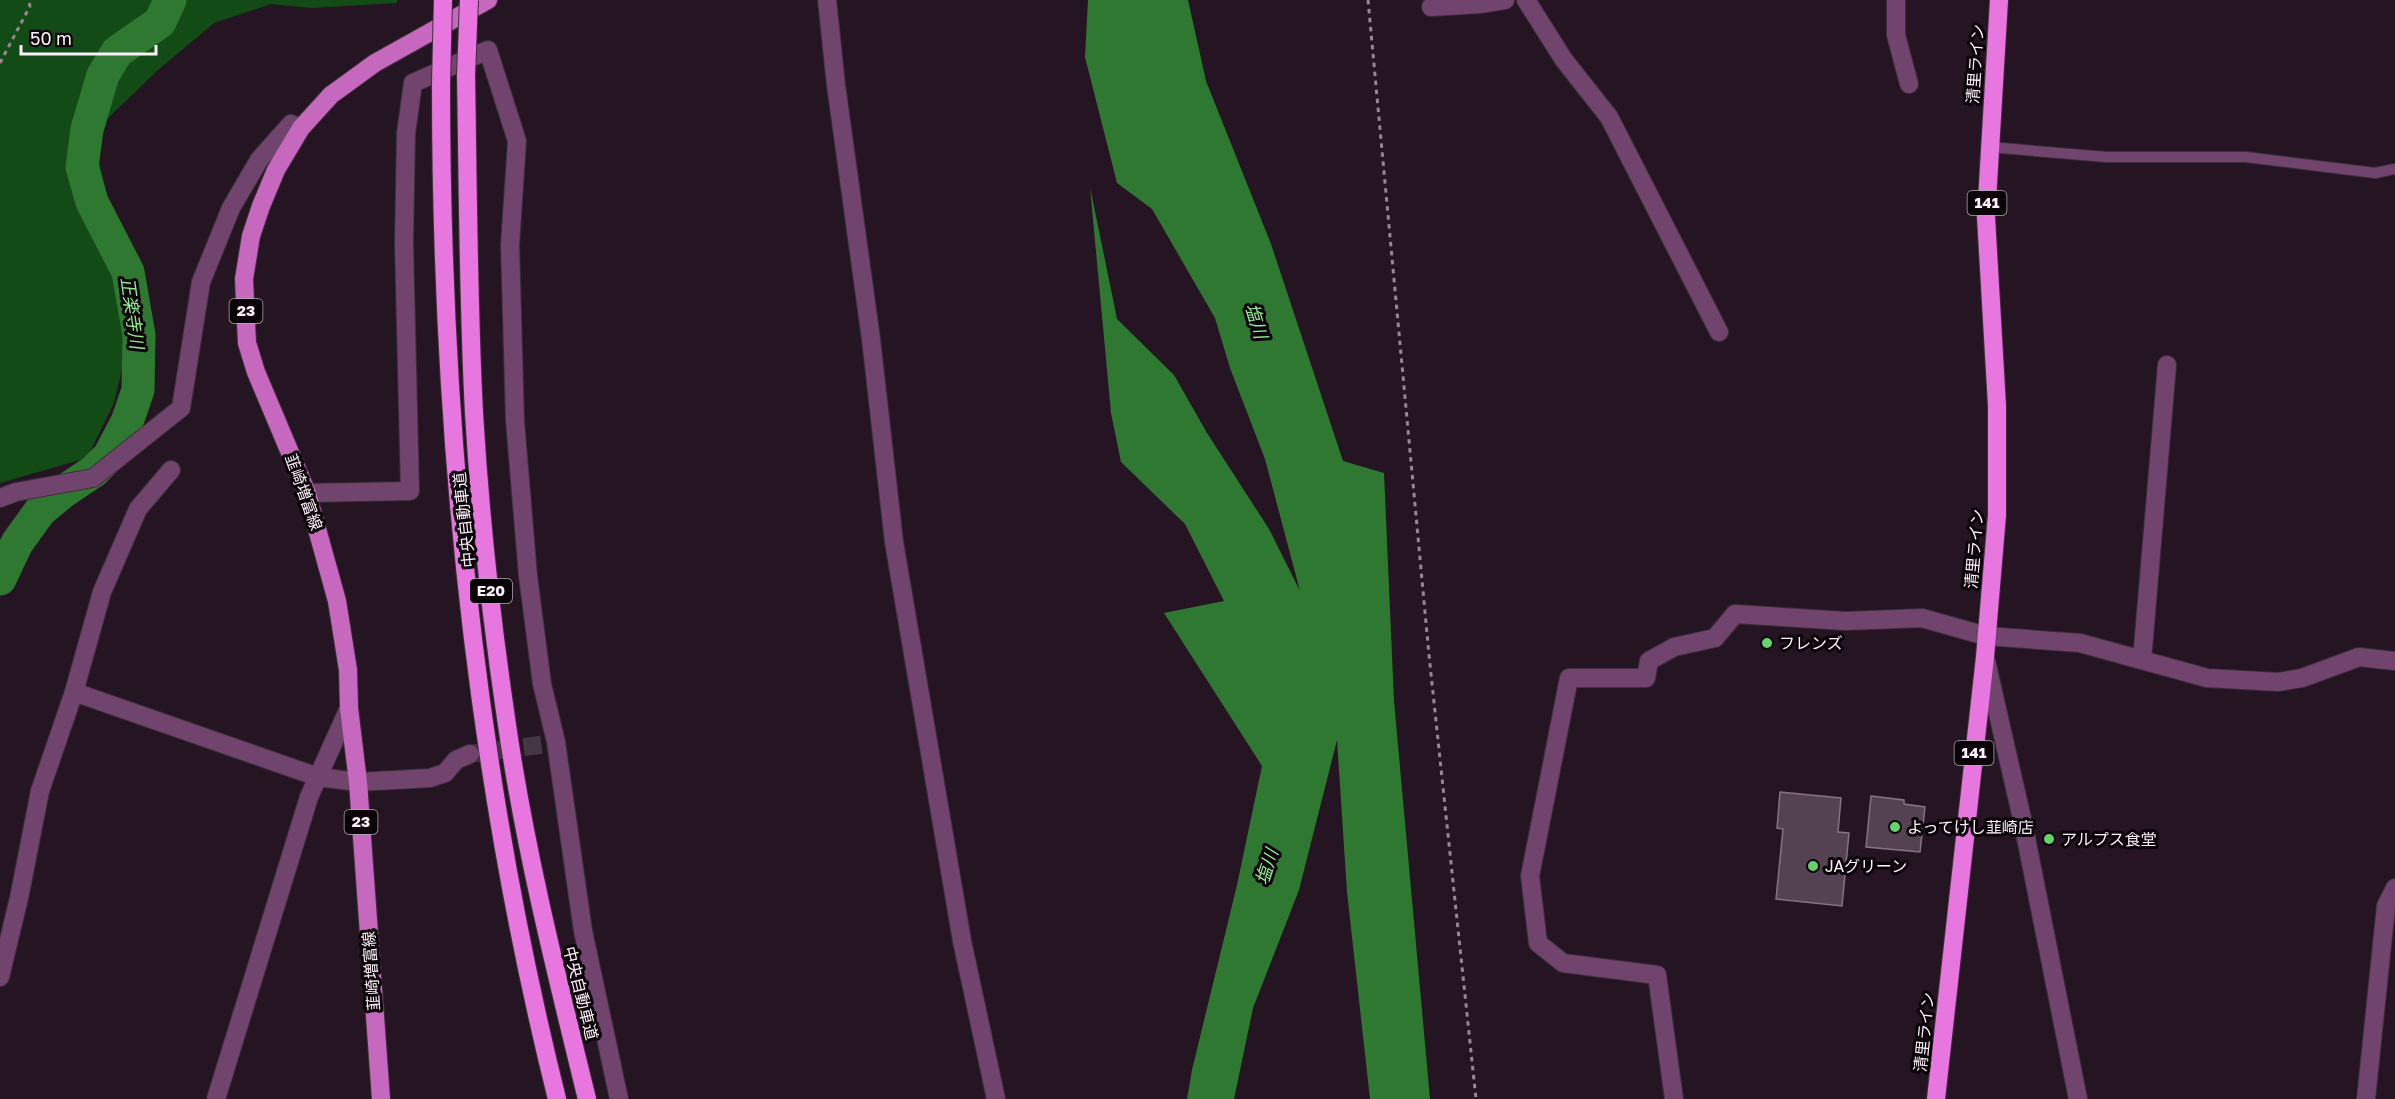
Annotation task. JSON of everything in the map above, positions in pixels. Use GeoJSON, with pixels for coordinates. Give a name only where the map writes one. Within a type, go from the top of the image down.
{"type":"FeatureCollection","features":[{"type":"Feature","properties":{"kind":"highway","name":"中央自動車道"},"geometry":{"type":"LineString","coordinates":[[443,0],[441,204],[445,312],[458,504],[469,616],[482,722],[499,825],[522,946],[557,1099]]}},
{"type":"Feature","properties":{"kind":"highway","name":"中央自動車道"},"geometry":{"type":"LineString","coordinates":[[469,0],[466,75],[470,300],[474,414],[481,504],[506,718],[524,824],[552,958],[587,1099]]}},
{"type":"Feature","properties":{"kind":"highway","name":"清里ライン"},"geometry":{"type":"LineString","coordinates":[[1936,1099],[1985,657],[1997,515],[1997,406],[1986,217],[1999,0]]}},
{"type":"Feature","properties":{"kind":"main road","name":"韮崎増富線"},"geometry":{"type":"LineString","coordinates":[[381,1099],[358,782],[348,708],[348,670],[337,601],[307,493],[256,372],[247,343],[244,279],[251,236],[261,206],[276,170],[301,128],[331,96],[375,63],[488,0]]}},
{"type":"Feature","properties":{"kind":"street"},"geometry":{"type":"LineString","coordinates":[[828,0],[836,85],[871,339],[894,542],[962,941],[996,1099]]}},
{"type":"Feature","properties":{"kind":"street"},"geometry":{"type":"LineString","coordinates":[[1431,8],[1505,0]]}},
{"type":"Feature","properties":{"kind":"street"},"geometry":{"type":"LineString","coordinates":[[1526,0],[1564,60],[1609,117],[1719,332]]}},
{"type":"Feature","properties":{"kind":"street"},"geometry":{"type":"LineString","coordinates":[[1896,0],[1896,35],[1909,84]]}},
{"type":"Feature","properties":{"kind":"street"},"geometry":{"type":"LineString","coordinates":[[307,493],[410,491],[404,244],[406,133],[413,83],[488,50],[517,141],[510,245],[515,421],[528,576],[542,684],[583,931],[619,1099]]}},
{"type":"Feature","properties":{"kind":"street"},"geometry":{"type":"LineString","coordinates":[[0,498],[16,492],[93,478],[181,408],[201,282],[231,208],[259,160],[291,124],[301,128]]}},
{"type":"Feature","properties":{"kind":"street"},"geometry":{"type":"LineString","coordinates":[[2142,660],[2167,365]]}},
{"type":"Feature","properties":{"kind":"street"},"geometry":{"type":"LineString","coordinates":[[0,976],[19,898],[39,791],[74,692],[102,591],[138,509],[171,470]]}},
{"type":"Feature","properties":{"kind":"street"},"geometry":{"type":"LineString","coordinates":[[1674,1099],[1657,975],[1563,963],[1538,944],[1530,876],[1569,678],[1646,678],[1649,661],[1674,647],[1714,638],[1735,614],[1846,621],[1922,618],[1986,636],[2079,643],[2207,678],[2278,682],[2302,678],[2359,657],[2395,661]]}},
{"type":"Feature","properties":{"kind":"street"},"geometry":{"type":"LineString","coordinates":[[1985,657],[2023,823],[2078,1099]]}},
{"type":"Feature","properties":{"kind":"street"},"geometry":{"type":"LineString","coordinates":[[74,692],[318,777],[358,782],[430,778],[445,773],[456,760],[470,754]]}},
{"type":"Feature","properties":{"kind":"street"},"geometry":{"type":"LineString","coordinates":[[216,1099],[309,797],[348,708]]}},
{"type":"Feature","properties":{"kind":"street"},"geometry":{"type":"LineString","coordinates":[[2366,1099],[2386,906],[2395,888]]}},
{"type":"Feature","properties":{"kind":"lane"},"geometry":{"type":"LineString","coordinates":[[1989,147],[2106,157],[2246,158],[2375,173],[2395,170]]}},
{"type":"Feature","properties":{"kind":"path"},"geometry":{"type":"LineString","coordinates":[[0,63],[30,6],[28,0]]}},
{"type":"Feature","properties":{"kind":"path"},"geometry":{"type":"LineString","coordinates":[[1368,0],[1429,655],[1476,1099]]}},
{"type":"Feature","properties":{"kind":"shaded area"},"geometry":{"type":"Polygon","coordinates":[[[0,0],[397,0],[397,3],[311,8],[271,4],[214,23],[158,70],[108,118],[97,152],[107,196],[120,230],[127,332],[114,403],[87,458],[0,483],[0,0]]]}},
{"type":"Feature","properties":{"kind":"water","name":"塩川"},"geometry":{"type":"Polygon","coordinates":[[[1088,0],[1188,0],[1206,81],[1271,244],[1343,461],[1384,473],[1394,701],[1430,1099],[1370,1099],[1347,892],[1337,740],[1299,890],[1253,1008],[1234,1099],[1187,1099],[1262,766],[1164,613],[1224,601],[1185,524],[1121,462],[1111,413],[1090,187],[1117,319],[1174,375],[1207,433],[1269,529],[1300,591],[1265,459],[1230,368],[1215,318],[1152,209],[1117,183],[1085,57],[1088,0]]]}},
{"type":"Feature","properties":{"kind":"building","name":"JAグリーン"},"geometry":{"type":"Polygon","coordinates":[[[1780,792],[1841,798],[1838,832],[1849,833],[1842,906],[1776,899],[1783,829],[1777,828],[1780,792]]]}},
{"type":"Feature","properties":{"kind":"building","name":"よってけし韮崎店"},"geometry":{"type":"Polygon","coordinates":[[[1871,796],[1904,800],[1904,804],[1925,807],[1920,852],[1866,847],[1871,796]]]}},
{"type":"Feature","properties":{"kind":"waterway","name":"正楽寺川"},"geometry":{"type":"LineString","coordinates":[[0,579],[17,543],[40,511],[94,471],[109,456],[127,422],[138,390],[139,335],[128,272],[92,202],[82,167],[87,129],[103,75],[117,52],[160,22],[170,0]]}},
{"type":"Feature","properties":{"kind":"tunnel"},"geometry":{"type":"LineString","coordinates":[[470,754],[547,744]]}},
{"type":"Feature","properties":{"kind":"place","name":"フレンズ"},"geometry":{"type":"Point","coordinates":[1767,643]}},
{"type":"Feature","properties":{"kind":"place","name":"よってけし韮崎店"},"geometry":{"type":"Point","coordinates":[1895,827]}},
{"type":"Feature","properties":{"kind":"place","name":"アルプス食堂"},"geometry":{"type":"Point","coordinates":[2049,839]}},
{"type":"Feature","properties":{"kind":"place","name":"JAグリーン"},"geometry":{"type":"Point","coordinates":[1813,866]}}]}
